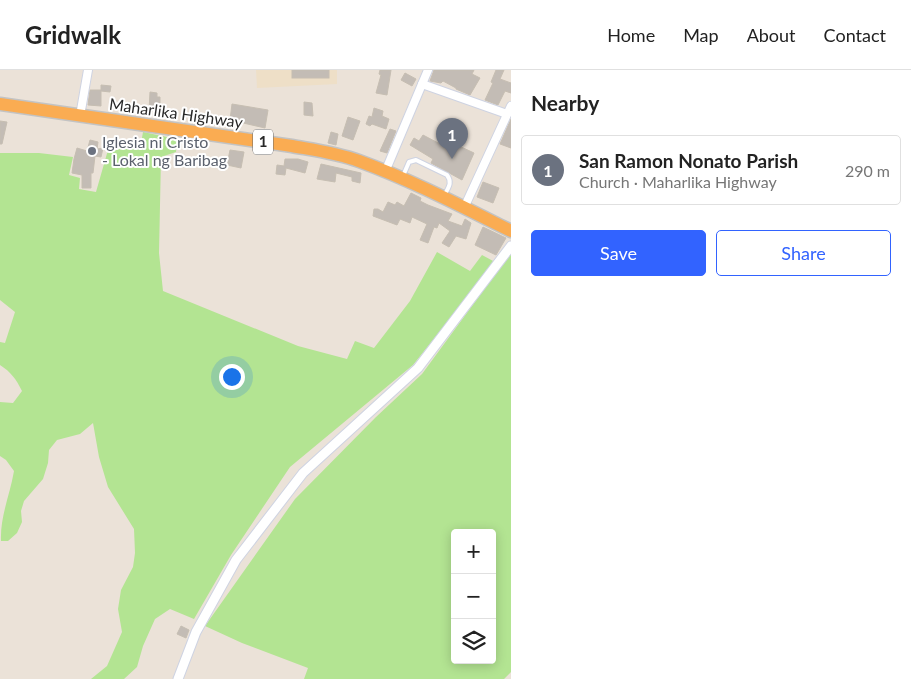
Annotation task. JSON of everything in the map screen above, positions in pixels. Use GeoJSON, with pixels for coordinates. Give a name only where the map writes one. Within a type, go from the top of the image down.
{"type":"FeatureCollection","features":[{"type":"Feature","properties":{"kind":"highway","name":"Maharlika Highway"},"geometry":{"type":"LineString","coordinates":[[0,104],[292,146],[349,158],[401,178],[511,231]]}},
{"type":"Feature","properties":{"kind":"street"},"geometry":{"type":"LineString","coordinates":[[80,116],[88,70]]}},
{"type":"Feature","properties":{"kind":"street"},"geometry":{"type":"LineString","coordinates":[[385,172],[428,70]]}},
{"type":"Feature","properties":{"kind":"street"},"geometry":{"type":"LineString","coordinates":[[422,84],[507,114]]}},
{"type":"Feature","properties":{"kind":"street"},"geometry":{"type":"LineString","coordinates":[[464,208],[511,106]]}},
{"type":"Feature","properties":{"kind":"street"},"geometry":{"type":"LineString","coordinates":[[178,679],[196,632],[236,560],[303,473],[418,368],[511,246]]}},
{"type":"Feature","properties":{"kind":"lane"},"geometry":{"type":"LineString","coordinates":[[401,178],[409,162],[416,160],[447,175],[450,179],[450,184],[443,198]]}},
{"type":"Feature","properties":{"kind":"shaded area"},"geometry":{"type":"Polygon","coordinates":[[[256,70],[337,70],[337,84],[257,88],[256,70]]]}},
{"type":"Feature","properties":{"kind":"green space"},"geometry":{"type":"Polygon","coordinates":[[[143,132],[177,139],[176,152],[161,157],[159,253],[163,291],[298,346],[347,359],[355,341],[374,348],[410,301],[437,252],[470,271],[482,255],[495,262],[413,365],[290,467],[231,555],[194,619],[170,609],[155,619],[143,646],[137,667],[124,679],[91,679],[107,666],[122,632],[118,609],[121,590],[133,567],[135,553],[134,529],[108,487],[99,457],[93,423],[80,434],[57,440],[49,450],[48,463],[43,479],[24,501],[21,511],[22,522],[17,533],[8,541],[1,541],[4,514],[14,471],[6,460],[0,456],[0,402],[13,403],[22,391],[13,376],[0,365],[0,342],[5,343],[15,312],[0,300],[0,153],[39,153],[73,157],[69,175],[80,178],[79,189],[96,192],[110,143],[140,149],[143,132]]]}},
{"type":"Feature","properties":{"kind":"green space"},"geometry":{"type":"Polygon","coordinates":[[[511,253],[511,672],[504,679],[304,679],[308,668],[242,643],[205,626],[295,499],[376,417],[422,374],[511,253]]]}},
{"type":"Feature","properties":{"kind":"building"},"geometry":{"type":"Polygon","coordinates":[[[292,70],[329,70],[329,78],[292,78],[292,70]]]}},
{"type":"Feature","properties":{"kind":"building"},"geometry":{"type":"Polygon","coordinates":[[[380,70],[391,70],[387,95],[376,93],[381,75],[379,74],[380,70]]]}},
{"type":"Feature","properties":{"kind":"building"},"geometry":{"type":"Polygon","coordinates":[[[434,70],[474,70],[472,74],[480,78],[470,95],[443,81],[441,83],[430,81],[434,70]]]}},
{"type":"Feature","properties":{"kind":"building"},"geometry":{"type":"Polygon","coordinates":[[[496,70],[504,70],[500,79],[511,83],[511,93],[505,91],[498,105],[485,100],[493,83],[491,82],[496,70]]]}},
{"type":"Feature","properties":{"kind":"building"},"geometry":{"type":"Polygon","coordinates":[[[405,73],[416,79],[412,86],[401,80],[405,73]]]}},
{"type":"Feature","properties":{"kind":"building"},"geometry":{"type":"Polygon","coordinates":[[[101,85],[111,86],[110,92],[101,91],[101,106],[88,105],[90,90],[101,90],[101,85]]]}},
{"type":"Feature","properties":{"kind":"building"},"geometry":{"type":"Polygon","coordinates":[[[150,92],[157,93],[157,97],[160,97],[160,107],[156,106],[155,111],[149,111],[150,92]]]}},
{"type":"Feature","properties":{"kind":"building"},"geometry":{"type":"Polygon","coordinates":[[[304,102],[312,103],[313,116],[304,115],[304,102]]]}},
{"type":"Feature","properties":{"kind":"building"},"geometry":{"type":"Polygon","coordinates":[[[232,104],[268,110],[265,128],[230,120],[232,104]]]}},
{"type":"Feature","properties":{"kind":"building"},"geometry":{"type":"Polygon","coordinates":[[[374,108],[383,111],[382,116],[389,119],[386,129],[366,124],[369,116],[372,117],[374,108]]]}},
{"type":"Feature","properties":{"kind":"building"},"geometry":{"type":"Polygon","coordinates":[[[348,117],[360,121],[353,140],[342,136],[348,117]]]}},
{"type":"Feature","properties":{"kind":"building"},"geometry":{"type":"Polygon","coordinates":[[[511,119],[511,148],[500,144],[511,119]]]}},
{"type":"Feature","properties":{"kind":"building"},"geometry":{"type":"Polygon","coordinates":[[[0,121],[7,122],[2,144],[0,144],[0,121]]]}},
{"type":"Feature","properties":{"kind":"building"},"geometry":{"type":"Polygon","coordinates":[[[390,129],[396,131],[387,153],[380,151],[390,129]]]}},
{"type":"Feature","properties":{"kind":"building"},"geometry":{"type":"Polygon","coordinates":[[[331,132],[338,134],[336,145],[328,143],[331,132]]]}},
{"type":"Feature","properties":{"kind":"building"},"geometry":{"type":"Polygon","coordinates":[[[423,135],[440,144],[442,138],[474,153],[462,180],[431,163],[433,159],[410,145],[414,138],[419,141],[423,135]]]}},
{"type":"Feature","properties":{"kind":"building"},"geometry":{"type":"Polygon","coordinates":[[[90,140],[98,142],[97,149],[103,148],[101,157],[95,156],[93,173],[91,173],[91,188],[82,188],[82,175],[72,173],[74,159],[77,148],[87,151],[90,140]]]}},
{"type":"Feature","properties":{"kind":"building"},"geometry":{"type":"Polygon","coordinates":[[[230,150],[244,152],[241,168],[227,165],[230,150]]]}},
{"type":"Feature","properties":{"kind":"building"},"geometry":{"type":"Polygon","coordinates":[[[285,159],[298,159],[308,162],[305,173],[286,168],[285,175],[276,174],[277,165],[284,166],[285,159]]]}},
{"type":"Feature","properties":{"kind":"building"},"geometry":{"type":"Polygon","coordinates":[[[321,164],[361,173],[360,183],[352,181],[352,177],[336,173],[335,182],[317,179],[321,164]]]}},
{"type":"Feature","properties":{"kind":"building"},"geometry":{"type":"Polygon","coordinates":[[[483,182],[499,188],[493,203],[477,197],[483,182]]]}},
{"type":"Feature","properties":{"kind":"building"},"geometry":{"type":"Polygon","coordinates":[[[411,193],[421,198],[420,201],[452,214],[448,221],[462,226],[465,219],[471,223],[466,239],[456,236],[449,247],[442,243],[450,231],[439,223],[437,228],[434,227],[428,243],[420,240],[427,224],[412,217],[410,223],[400,219],[397,225],[373,216],[374,209],[383,212],[388,202],[395,205],[397,202],[404,206],[411,193]]]}},
{"type":"Feature","properties":{"kind":"building"},"geometry":{"type":"Polygon","coordinates":[[[483,227],[506,238],[496,255],[475,245],[483,227]]]}},
{"type":"Feature","properties":{"kind":"building"},"geometry":{"type":"Polygon","coordinates":[[[181,626],[189,630],[186,638],[177,634],[181,626]]]}},
{"type":"Feature","properties":{"kind":"place","name":"Iglesia ni Cristo - Lokal ng Baribag"},"geometry":{"type":"Point","coordinates":[92,151]}},
{"type":"Feature","properties":{"kind":"place","name":"San Ramon Nonato Parish"},"geometry":{"type":"Point","coordinates":[452,159]}}]}
